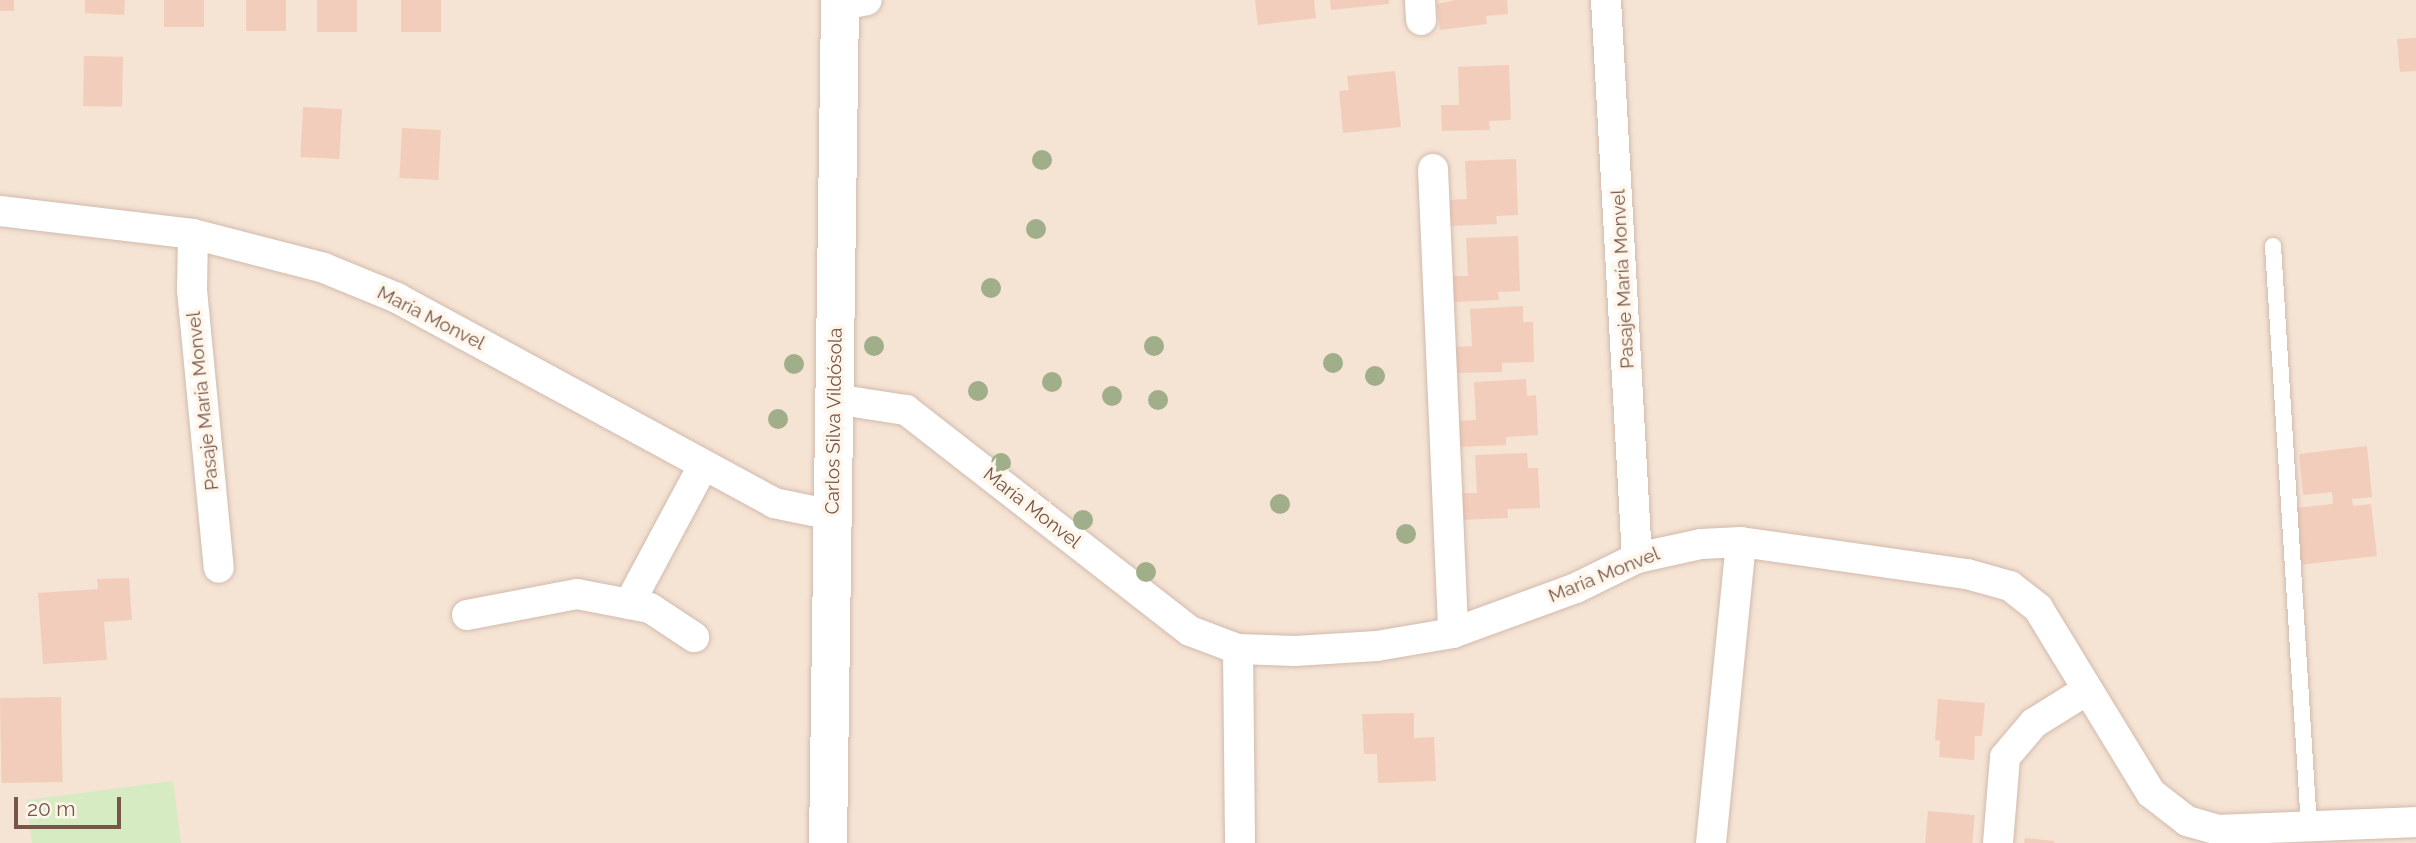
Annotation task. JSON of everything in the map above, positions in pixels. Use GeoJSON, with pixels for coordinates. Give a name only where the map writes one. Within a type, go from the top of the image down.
{"type":"FeatureCollection","features":[{"type":"Feature","properties":{"kind":"street","name":"Pasaje María Monvel"},"geometry":{"type":"LineString","coordinates":[[1606,0],[1637,558]]}},
{"type":"Feature","properties":{"kind":"street","name":"Carlos Silva Vildósola"},"geometry":{"type":"LineString","coordinates":[[828,843],[832,515],[849,2]]}},
{"type":"Feature","properties":{"kind":"street"},"geometry":{"type":"LineString","coordinates":[[1433,169],[1453,633]]}},
{"type":"Feature","properties":{"kind":"street","name":"María Monvel"},"geometry":{"type":"LineString","coordinates":[[0,211],[192,234],[288,256],[397,298],[774,503],[832,515]]}},
{"type":"Feature","properties":{"kind":"street","name":"Pasaje María Monvel"},"geometry":{"type":"LineString","coordinates":[[192,234],[192,290],[219,568]]}},
{"type":"Feature","properties":{"kind":"street","name":"María Monvel"},"geometry":{"type":"LineString","coordinates":[[835,399],[906,410],[1190,631],[1238,649],[1295,651],[1377,646],[1453,633],[1576,588],[1637,558],[1671,548],[1741,542],[1967,574],[2010,586],[2049,621],[2087,690],[2151,793],[2187,821],[2219,836],[2309,827],[2416,822]]}},
{"type":"Feature","properties":{"kind":"street"},"geometry":{"type":"LineString","coordinates":[[629,604],[703,466]]}},
{"type":"Feature","properties":{"kind":"street"},"geometry":{"type":"LineString","coordinates":[[1711,843],[1741,542]]}},
{"type":"Feature","properties":{"kind":"street"},"geometry":{"type":"LineString","coordinates":[[467,615],[577,594],[650,608],[694,638]]}},
{"type":"Feature","properties":{"kind":"street"},"geometry":{"type":"LineString","coordinates":[[1238,649],[1240,843]]}},
{"type":"Feature","properties":{"kind":"street"},"geometry":{"type":"LineString","coordinates":[[1998,843],[2005,757],[2034,723],[2087,690]]}},
{"type":"Feature","properties":{"kind":"lane"},"geometry":{"type":"LineString","coordinates":[[2273,246],[2309,827]]}},
{"type":"Feature","properties":{"kind":"shaded area"},"geometry":{"type":"Polygon","coordinates":[[[0,0],[2416,0],[2416,843],[0,843],[0,0]]]}},
{"type":"Feature","properties":{"kind":"green space"},"geometry":{"type":"Polygon","coordinates":[[[173,781],[181,843],[32,843],[27,800],[173,781]]]}},
{"type":"Feature","properties":{"kind":"building"},"geometry":{"type":"Polygon","coordinates":[[[0,0],[14,0],[14,11],[0,11],[0,0]]]}},
{"type":"Feature","properties":{"kind":"building"},"geometry":{"type":"Polygon","coordinates":[[[85,0],[125,0],[124,15],[85,13],[85,0]]]}},
{"type":"Feature","properties":{"kind":"building"},"geometry":{"type":"Polygon","coordinates":[[[164,0],[204,0],[204,27],[164,27],[164,0]]]}},
{"type":"Feature","properties":{"kind":"building"},"geometry":{"type":"Polygon","coordinates":[[[246,0],[286,0],[286,31],[246,31],[246,0]]]}},
{"type":"Feature","properties":{"kind":"building"},"geometry":{"type":"Polygon","coordinates":[[[317,0],[357,0],[357,32],[317,32],[317,0]]]}},
{"type":"Feature","properties":{"kind":"building"},"geometry":{"type":"Polygon","coordinates":[[[401,0],[441,0],[441,32],[401,32],[401,0]]]}},
{"type":"Feature","properties":{"kind":"building"},"geometry":{"type":"Polygon","coordinates":[[[1255,0],[1314,0],[1316,18],[1258,25],[1255,0]]]}},
{"type":"Feature","properties":{"kind":"building"},"geometry":{"type":"Polygon","coordinates":[[[1330,0],[1389,0],[1389,4],[1331,10],[1330,0]]]}},
{"type":"Feature","properties":{"kind":"building"},"geometry":{"type":"Polygon","coordinates":[[[1455,0],[1507,0],[1508,14],[1486,16],[1487,24],[1440,30],[1437,4],[1455,0]]]}},
{"type":"Feature","properties":{"kind":"building"},"geometry":{"type":"Polygon","coordinates":[[[2416,38],[2416,71],[2400,72],[2397,39],[2416,38]]]}},
{"type":"Feature","properties":{"kind":"building"},"geometry":{"type":"Polygon","coordinates":[[[84,56],[123,57],[122,107],[83,106],[84,56]]]}},
{"type":"Feature","properties":{"kind":"building"},"geometry":{"type":"Polygon","coordinates":[[[1509,65],[1511,120],[1489,121],[1490,130],[1442,131],[1441,105],[1459,105],[1458,67],[1509,65]]]}},
{"type":"Feature","properties":{"kind":"building"},"geometry":{"type":"Polygon","coordinates":[[[1395,71],[1401,127],[1343,133],[1339,91],[1349,90],[1347,76],[1395,71]]]}},
{"type":"Feature","properties":{"kind":"building"},"geometry":{"type":"Polygon","coordinates":[[[303,107],[342,109],[339,159],[300,157],[303,107]]]}},
{"type":"Feature","properties":{"kind":"building"},"geometry":{"type":"Polygon","coordinates":[[[402,128],[441,130],[438,180],[399,178],[402,128]]]}},
{"type":"Feature","properties":{"kind":"building"},"geometry":{"type":"Polygon","coordinates":[[[1516,159],[1518,215],[1496,216],[1497,224],[1450,226],[1448,200],[1467,199],[1465,161],[1516,159]]]}},
{"type":"Feature","properties":{"kind":"building"},"geometry":{"type":"Polygon","coordinates":[[[1518,236],[1520,291],[1498,292],[1499,300],[1451,302],[1450,276],[1468,276],[1466,238],[1518,236]]]}},
{"type":"Feature","properties":{"kind":"building"},"geometry":{"type":"Polygon","coordinates":[[[1523,306],[1523,322],[1533,322],[1534,362],[1502,363],[1502,372],[1455,373],[1454,347],[1472,346],[1470,309],[1523,306]]]}},
{"type":"Feature","properties":{"kind":"building"},"geometry":{"type":"Polygon","coordinates":[[[1526,379],[1527,396],[1536,395],[1538,435],[1506,437],[1506,445],[1459,447],[1458,421],[1476,420],[1474,382],[1526,379]]]}},
{"type":"Feature","properties":{"kind":"building"},"geometry":{"type":"Polygon","coordinates":[[[2367,446],[2372,497],[2352,499],[2353,506],[2371,504],[2377,556],[2299,565],[2293,508],[2333,504],[2332,492],[2303,495],[2299,454],[2367,446]]]}},
{"type":"Feature","properties":{"kind":"building"},"geometry":{"type":"Polygon","coordinates":[[[1527,453],[1528,468],[1538,468],[1540,508],[1507,509],[1508,518],[1461,520],[1460,493],[1477,493],[1475,455],[1527,453]]]}},
{"type":"Feature","properties":{"kind":"building"},"geometry":{"type":"Polygon","coordinates":[[[129,578],[132,620],[104,622],[107,660],[43,664],[38,593],[98,589],[97,579],[129,578]]]}},
{"type":"Feature","properties":{"kind":"building"},"geometry":{"type":"Polygon","coordinates":[[[61,697],[62,782],[1,783],[0,698],[61,697]]]}},
{"type":"Feature","properties":{"kind":"building"},"geometry":{"type":"Polygon","coordinates":[[[1938,699],[1985,703],[1982,736],[1975,736],[1974,760],[1939,757],[1940,741],[1935,740],[1938,699]]]}},
{"type":"Feature","properties":{"kind":"building"},"geometry":{"type":"Polygon","coordinates":[[[1414,713],[1414,738],[1434,737],[1436,781],[1378,783],[1377,754],[1364,754],[1362,714],[1414,713]]]}},
{"type":"Feature","properties":{"kind":"building"},"geometry":{"type":"Polygon","coordinates":[[[1928,811],[1975,815],[1972,843],[1925,843],[1928,811]]]}},
{"type":"Feature","properties":{"kind":"building"},"geometry":{"type":"Polygon","coordinates":[[[2025,838],[2054,841],[2054,843],[2024,843],[2025,838]]]}}]}
